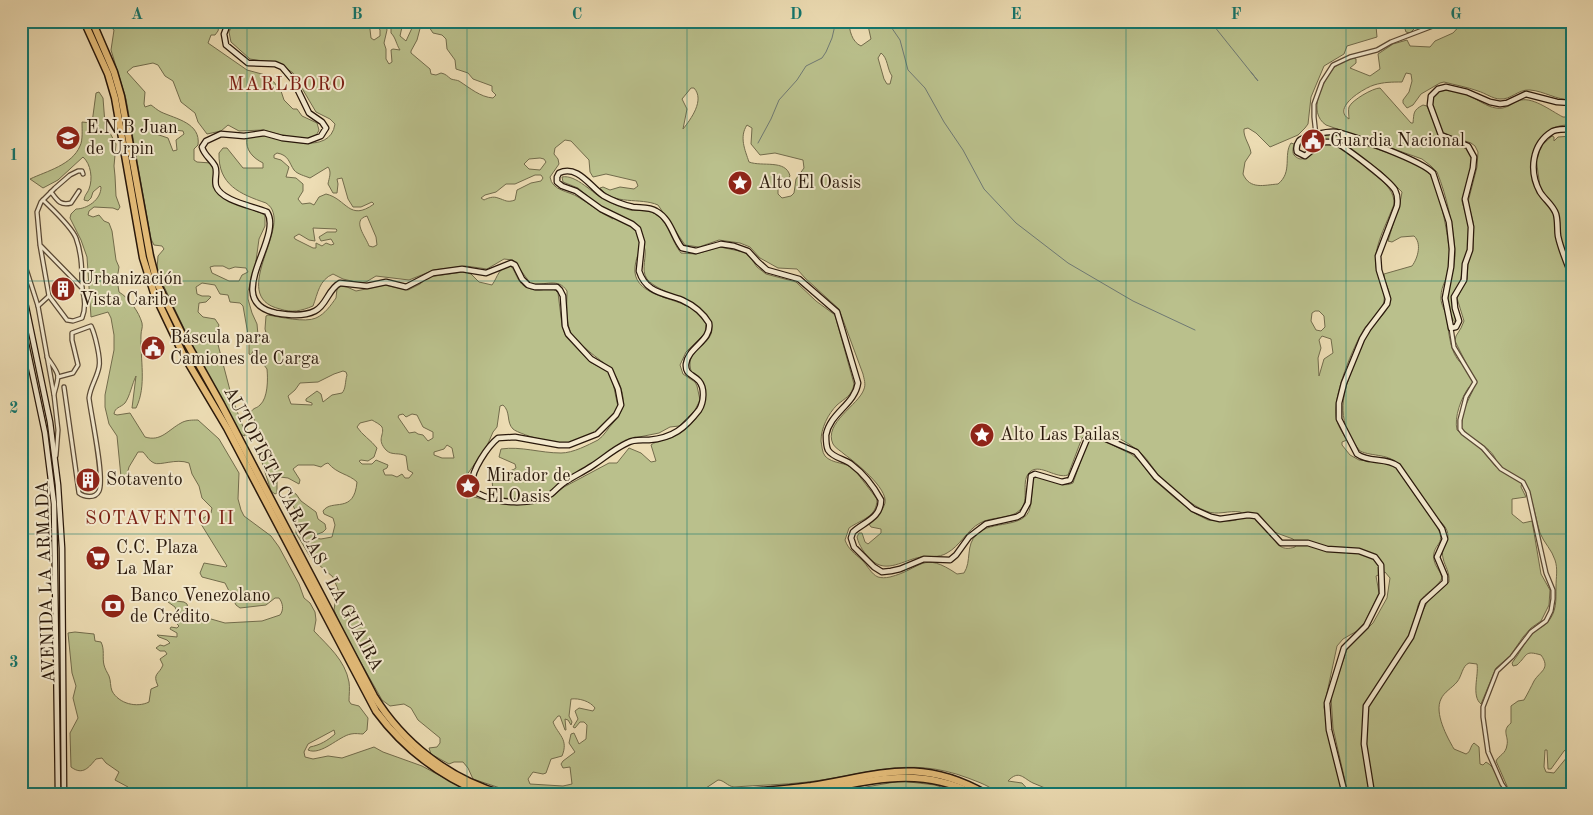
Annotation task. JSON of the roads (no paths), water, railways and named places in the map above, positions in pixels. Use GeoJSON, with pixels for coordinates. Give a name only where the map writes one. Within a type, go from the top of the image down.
{"type":"FeatureCollection","features":[{"type":"Feature","properties":{"kind":"highway","name":"AUTOPISTA CARACAS - LA GUAIRA"},"geometry":{"type":"LineString","coordinates":[[84,21],[108,74],[115,98],[142,252],[149,279],[178,345],[227,428],[376,711],[392,731],[417,755],[453,779],[484,794]]}},
{"type":"Feature","properties":{"kind":"highway","name":"AUTOPISTA CARACAS - LA GUAIRA"},"geometry":{"type":"LineString","coordinates":[[92,21],[120,90],[127,120],[150,256],[157,282],[184,338],[221,404],[374,696],[396,727],[420,751],[456,774],[502,794]]}},
{"type":"Feature","properties":{"kind":"highway"},"geometry":{"type":"LineString","coordinates":[[719,794],[809,786],[885,772],[911,771],[947,777],[986,794]]}},
{"type":"Feature","properties":{"kind":"highway"},"geometry":{"type":"LineString","coordinates":[[793,794],[903,776],[946,782],[974,794]]}},
{"type":"Feature","properties":{"kind":"main road"},"geometry":{"type":"LineString","coordinates":[[229,21],[224,34],[226,45],[248,63],[275,64],[282,68],[293,80],[309,114],[322,122],[326,128],[321,136],[308,140],[282,138],[264,133],[241,136],[221,134],[206,141],[202,147],[204,153],[215,166],[215,183],[220,192],[232,199],[266,212],[269,216],[270,223],[264,248],[252,286],[253,294],[260,305],[267,310],[275,312],[304,314],[313,312],[320,307],[331,290],[340,282],[367,286],[386,282],[406,287],[433,273],[462,269],[486,273],[511,263],[515,265],[522,279],[528,285],[535,287],[557,287],[560,290],[563,296],[565,326],[568,334],[591,359],[608,368],[611,372],[618,389],[621,407],[616,415],[597,434],[566,446],[515,438],[498,438],[492,443],[472,476],[473,488],[480,495],[512,502],[546,496],[567,480],[590,468],[624,444],[631,441],[656,439],[679,431],[692,418],[702,403],[703,393],[700,382],[688,374],[686,367],[690,352],[708,334],[709,323],[690,304],[662,294],[649,286],[639,271],[642,242],[638,229],[576,191],[559,184],[557,180],[558,174],[562,171],[568,171],[580,176],[596,191],[611,200],[632,207],[656,210],[671,227],[682,248],[700,250],[721,244],[748,251],[763,267],[770,271],[799,279],[836,311],[858,384],[854,395],[832,420],[826,435],[827,446],[832,454],[855,467],[881,500],[880,508],[874,517],[856,530],[851,538],[854,547],[878,570],[891,572],[924,559],[947,560],[953,558],[969,537],[986,524],[1017,517],[1022,514],[1028,503],[1032,474],[1062,482],[1070,480],[1087,439],[1097,435],[1136,452],[1156,477],[1188,505],[1206,515],[1220,519],[1253,515],[1259,518],[1281,543],[1308,542],[1327,550],[1359,551],[1378,560],[1383,589],[1366,626],[1344,648],[1327,703],[1329,730],[1345,794]]}},
{"type":"Feature","properties":{"kind":"main road"},"geometry":{"type":"LineString","coordinates":[[1372,794],[1364,744],[1366,706],[1411,637],[1423,602],[1445,582],[1445,576],[1437,557],[1445,536],[1398,466],[1387,460],[1359,456],[1339,418],[1339,403],[1347,374],[1365,333],[1387,304],[1388,299],[1379,270],[1378,256],[1398,199],[1395,190],[1388,182],[1339,144],[1322,142],[1306,156],[1298,154],[1296,148],[1299,141],[1330,132],[1338,133],[1405,158],[1429,169],[1433,173],[1448,222],[1452,248],[1452,267],[1445,298],[1451,328],[1456,328],[1459,324],[1454,297],[1464,280],[1465,264],[1470,250],[1471,230],[1465,199],[1474,157],[1468,146],[1440,135],[1430,105],[1430,99],[1436,91],[1446,87],[1467,92],[1494,103],[1503,104],[1522,94],[1529,94],[1557,102],[1572,103]]}},
{"type":"Feature","properties":{"kind":"main road"},"geometry":{"type":"LineString","coordinates":[[1572,129],[1556,130],[1551,133],[1536,150],[1533,165],[1534,176],[1539,189],[1556,213],[1559,237],[1572,276]]}},
{"type":"Feature","properties":{"kind":"main road","name":"AVENIDA LA ARMADA"},"geometry":{"type":"LineString","coordinates":[[21,283],[56,462],[62,548],[64,794]]}},
{"type":"Feature","properties":{"kind":"main road","name":"AVENIDA LA ARMADA"},"geometry":{"type":"LineString","coordinates":[[21,320],[45,433],[54,504],[58,794]]}},
{"type":"Feature","properties":{"kind":"street"},"geometry":{"type":"LineString","coordinates":[[1316,135],[1314,110],[1316,98],[1322,82],[1333,65],[1350,57],[1377,50],[1391,42],[1446,21]]}},
{"type":"Feature","properties":{"kind":"street"},"geometry":{"type":"LineString","coordinates":[[43,200],[72,232],[76,239],[82,263],[84,312],[82,318],[73,322],[67,320],[49,296],[40,245],[37,212],[43,200],[74,173],[78,171],[83,174]]}},
{"type":"Feature","properties":{"kind":"street"},"geometry":{"type":"LineString","coordinates":[[51,192],[59,202],[64,204],[71,203],[79,191]]}},
{"type":"Feature","properties":{"kind":"street"},"geometry":{"type":"LineString","coordinates":[[40,245],[82,288]]}},
{"type":"Feature","properties":{"kind":"street"},"geometry":{"type":"LineString","coordinates":[[21,252],[38,306],[54,395],[58,430],[56,462]]}},
{"type":"Feature","properties":{"kind":"street"},"geometry":{"type":"LineString","coordinates":[[38,306],[49,296]]}},
{"type":"Feature","properties":{"kind":"street"},"geometry":{"type":"LineString","coordinates":[[58,377],[73,373],[78,365],[72,333],[91,326],[99,360],[99,367],[90,390],[89,398],[100,475],[100,491],[96,495],[87,497],[79,493],[64,387]]}},
{"type":"Feature","properties":{"kind":"street"},"geometry":{"type":"LineString","coordinates":[[1451,328],[1454,347],[1475,382],[1466,397],[1460,420],[1460,429],[1483,448],[1501,469],[1525,486],[1528,492],[1546,573],[1553,594],[1551,611],[1546,621],[1530,632],[1512,658],[1497,671],[1483,707],[1488,752],[1502,784],[1509,794]]}},
{"type":"Feature","properties":{"kind":"street"},"geometry":{"type":"LineString","coordinates":[[46,354],[57,371],[58,382],[54,395]]}},
{"type":"Feature","properties":{"kind":"waterway"},"geometry":{"type":"LineString","coordinates":[[758,143],[779,100],[797,80],[806,66],[822,58],[826,52],[836,21]]}},
{"type":"Feature","properties":{"kind":"waterway"},"geometry":{"type":"LineString","coordinates":[[887,21],[900,40],[908,70],[925,88],[944,122],[963,150],[984,189],[1016,223],[1068,263],[1133,301],[1195,330]]}},
{"type":"Feature","properties":{"kind":"waterway"},"geometry":{"type":"LineString","coordinates":[[1210,21],[1258,81],[1251,72]]}},
{"type":"Feature","properties":{"kind":"place","name":"E.N.B Juan de Urpin"},"geometry":{"type":"Point","coordinates":[68,138]}},
{"type":"Feature","properties":{"kind":"place","name":"Guardia Nacional"},"geometry":{"type":"Point","coordinates":[1313,141]}},
{"type":"Feature","properties":{"kind":"place","name":"Alto El Oasis"},"geometry":{"type":"Point","coordinates":[740,183]}},
{"type":"Feature","properties":{"kind":"place","name":"Urbanización Vista Caribe"},"geometry":{"type":"Point","coordinates":[63,289]}},
{"type":"Feature","properties":{"kind":"place","name":"Báscula para Camiones de Carga"},"geometry":{"type":"Point","coordinates":[153,348]}},
{"type":"Feature","properties":{"kind":"place","name":"Alto Las Pailas"},"geometry":{"type":"Point","coordinates":[982,435]}},
{"type":"Feature","properties":{"kind":"place","name":"Sotavento"},"geometry":{"type":"Point","coordinates":[88,480]}},
{"type":"Feature","properties":{"kind":"place","name":"Mirador de El Oasis"},"geometry":{"type":"Point","coordinates":[468,486]}},
{"type":"Feature","properties":{"kind":"place","name":"C.C. Plaza La Mar"},"geometry":{"type":"Point","coordinates":[98,558]}},
{"type":"Feature","properties":{"kind":"place","name":"Banco Venezolano de Crédito"},"geometry":{"type":"Point","coordinates":[113,606]}},
{"type":"Feature","properties":{"kind":"district","name":"MARLBORO"},"geometry":{"type":"Point","coordinates":[287,85]}},
{"type":"Feature","properties":{"kind":"district","name":"SOTAVENTO II"},"geometry":{"type":"Point","coordinates":[160,519]}}]}
